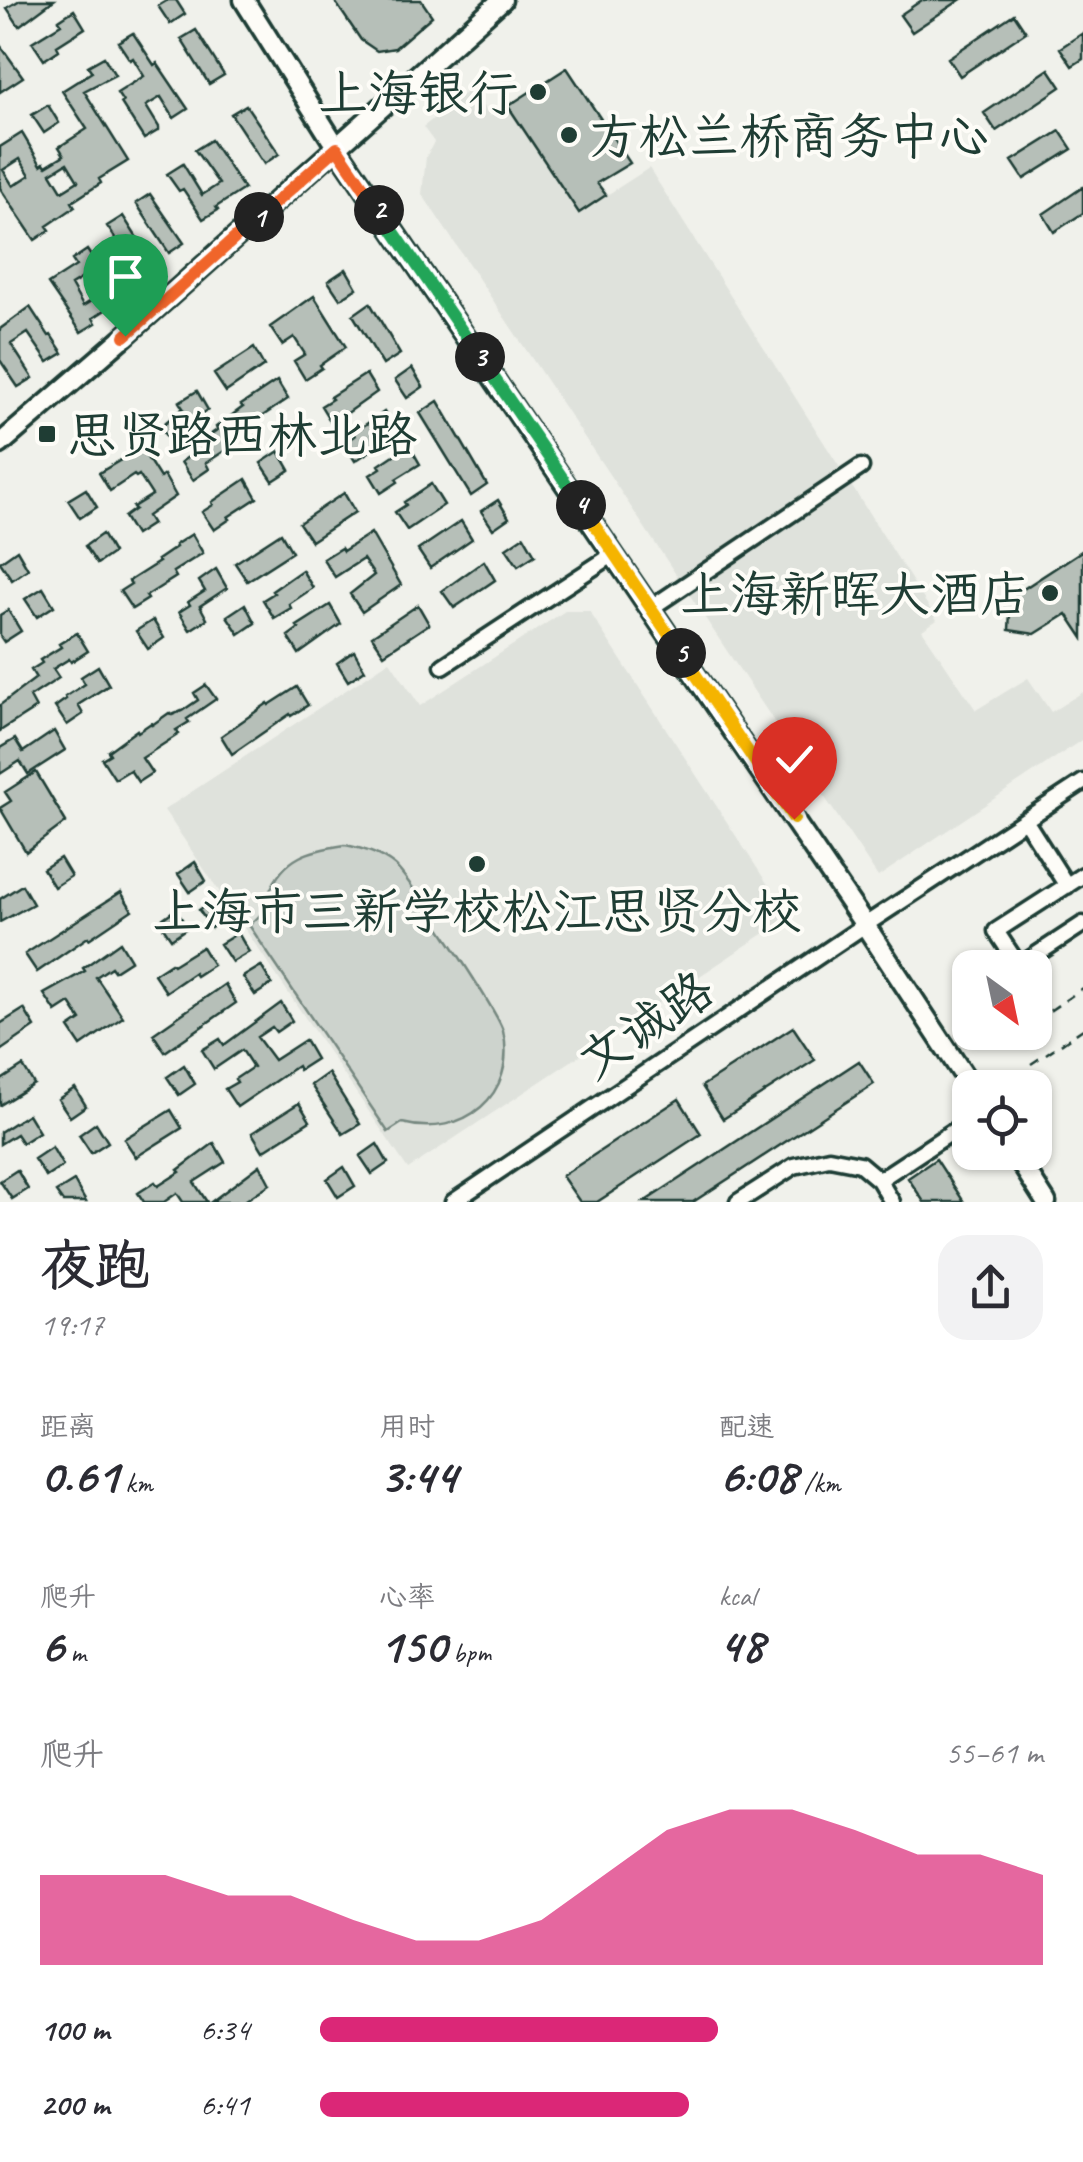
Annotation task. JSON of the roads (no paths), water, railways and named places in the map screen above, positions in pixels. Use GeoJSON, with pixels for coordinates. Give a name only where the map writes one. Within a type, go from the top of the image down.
{"type":"FeatureCollection","features":[{"type":"Feature","properties":{"kind":"main road"},"geometry":{"type":"LineString","coordinates":[[244,0],[337,148],[960,1070]]}},
{"type":"Feature","properties":{"kind":"main road"},"geometry":{"type":"LineString","coordinates":[[0,444],[502,0]]}},
{"type":"Feature","properties":{"kind":"main road"},"geometry":{"type":"LineString","coordinates":[[1026,1170],[1046,1202]]}},
{"type":"Feature","properties":{"kind":"street"},"geometry":{"type":"LineString","coordinates":[[650,608],[861,468]]}},
{"type":"Feature","properties":{"kind":"street"},"geometry":{"type":"LineString","coordinates":[[443,666],[614,554]]}},
{"type":"Feature","properties":{"kind":"street","name":"文诚路"},"geometry":{"type":"LineString","coordinates":[[453,1202],[1083,782]]}},
{"type":"Feature","properties":{"kind":"street"},"geometry":{"type":"LineString","coordinates":[[1025,820],[1067,886]]}},
{"type":"Feature","properties":{"kind":"street"},"geometry":{"type":"LineString","coordinates":[[1083,875],[996,931],[1019,966],[1083,924]]}},
{"type":"Feature","properties":{"kind":"street"},"geometry":{"type":"LineString","coordinates":[[879,1180],[952,1132]]}},
{"type":"Feature","properties":{"kind":"street"},"geometry":{"type":"LineString","coordinates":[[738,1202],[794,1166],[828,1158],[860,1164],[879,1180],[892,1202]]}},
{"type":"Feature","properties":{"kind":"place","name":"上海银行"},"geometry":{"type":"Point","coordinates":[538,92]}},
{"type":"Feature","properties":{"kind":"place","name":"方松兰桥商务中心"},"geometry":{"type":"Point","coordinates":[569,135]}},
{"type":"Feature","properties":{"kind":"place","name":"思贤路西林北路"},"geometry":{"type":"Point","coordinates":[47,434]}},
{"type":"Feature","properties":{"kind":"place","name":"上海新晖大酒店"},"geometry":{"type":"Point","coordinates":[1050,593]}},
{"type":"Feature","properties":{"kind":"place","name":"上海市三新学校松江思贤分校"},"geometry":{"type":"Point","coordinates":[477,864]}}]}
